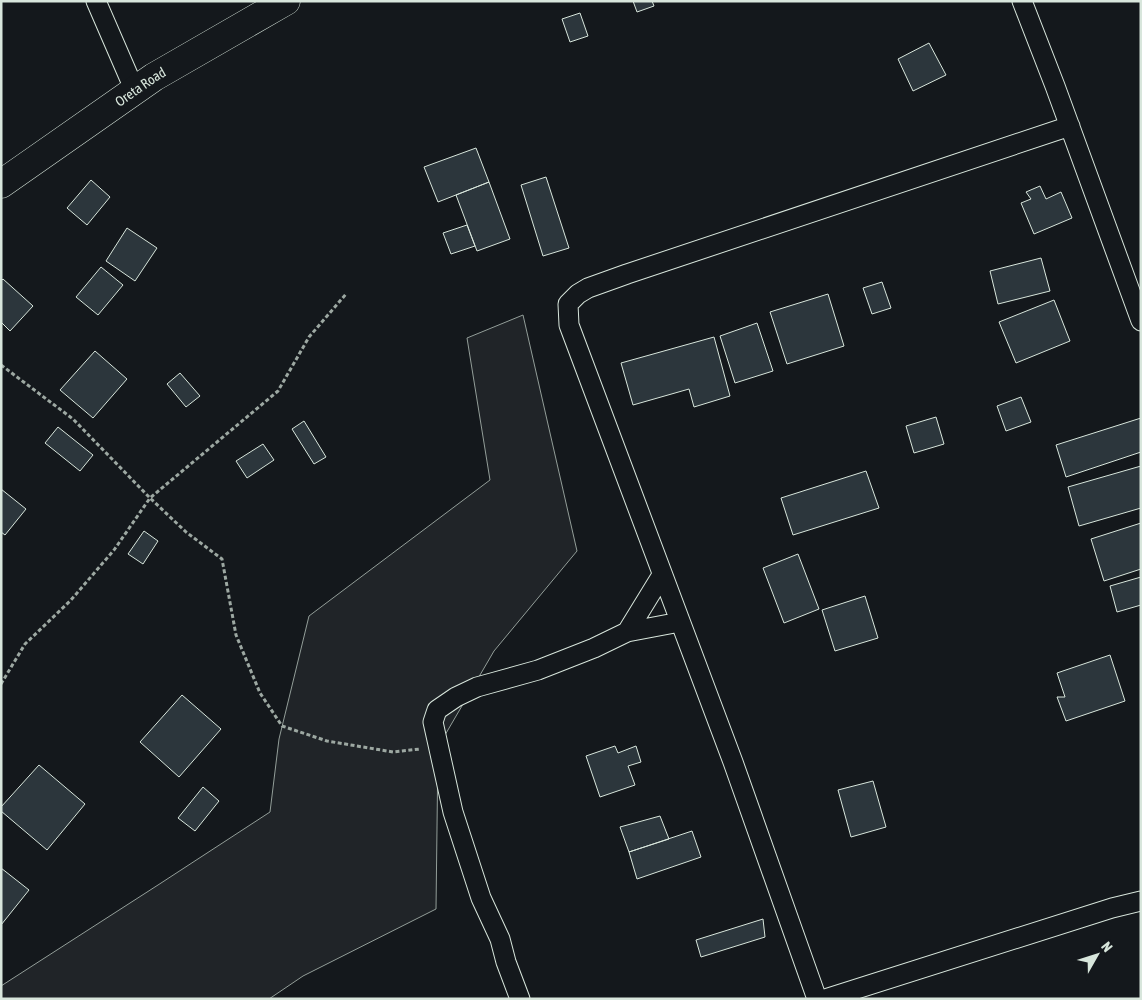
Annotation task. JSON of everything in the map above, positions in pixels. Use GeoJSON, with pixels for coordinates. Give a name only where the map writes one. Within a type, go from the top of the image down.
{"type":"FeatureCollection","features":[{"type":"Feature","properties":{"kind":"street"},"geometry":{"type":"LineString","coordinates":[[96,1],[135,90]]}},
{"type":"Feature","properties":{"kind":"street","name":"Oreta Road"},"geometry":{"type":"LineString","coordinates":[[1,184],[154,77],[286,1]]}},
{"type":"Feature","properties":{"kind":"street"},"geometry":{"type":"LineString","coordinates":[[1022,1],[1141,321]]}},
{"type":"Feature","properties":{"kind":"street"},"geometry":{"type":"LineString","coordinates":[[817,999],[733,762],[569,325],[568,304],[578,294],[588,288],[627,274],[1070,126]]}},
{"type":"Feature","properties":{"kind":"street"},"geometry":{"type":"LineString","coordinates":[[627,632],[662,575]]}},
{"type":"Feature","properties":{"kind":"street"},"geometry":{"type":"LineString","coordinates":[[520,999],[506,962],[500,939],[481,898],[453,812],[433,722],[437,710],[456,697],[477,687],[538,670],[594,648],[627,632],[680,622]]}},
{"type":"Feature","properties":{"kind":"street"},"geometry":{"type":"LineString","coordinates":[[825,999],[1102,911],[1141,901]]}},
{"type":"Feature","properties":{"kind":"path"},"geometry":{"type":"LineString","coordinates":[[1,684],[25,644],[71,600],[114,550],[150,498],[278,391],[309,336],[346,294]]}},
{"type":"Feature","properties":{"kind":"path"},"geometry":{"type":"LineString","coordinates":[[1,365],[73,420],[186,532],[222,560],[236,635],[260,693],[282,726],[327,741],[393,752],[438,747]]}},
{"type":"Feature","properties":{"kind":"shaded area"},"geometry":{"type":"Polygon","coordinates":[[[523,315],[577,551],[494,651],[438,747],[436,909],[303,976],[269,999],[1,999],[1,986],[270,812],[279,739],[309,616],[490,480],[467,338],[523,315]]]}},
{"type":"Feature","properties":{"kind":"building"},"geometry":{"type":"Polygon","coordinates":[[[633,1],[652,1],[654,6],[637,12],[633,1]]]}},
{"type":"Feature","properties":{"kind":"building"},"geometry":{"type":"Polygon","coordinates":[[[580,13],[588,36],[570,42],[562,19],[580,13]]]}},
{"type":"Feature","properties":{"kind":"building"},"geometry":{"type":"Polygon","coordinates":[[[929,43],[946,75],[913,91],[898,59],[929,43]]]}},
{"type":"Feature","properties":{"kind":"building"},"geometry":{"type":"Polygon","coordinates":[[[476,148],[489,182],[438,202],[424,167],[476,148]]]}},
{"type":"Feature","properties":{"kind":"building"},"geometry":{"type":"Polygon","coordinates":[[[546,177],[569,248],[543,256],[521,185],[546,177]]]}},
{"type":"Feature","properties":{"kind":"building"},"geometry":{"type":"Polygon","coordinates":[[[91,180],[110,197],[87,225],[67,208],[91,180]]]}},
{"type":"Feature","properties":{"kind":"building"},"geometry":{"type":"Polygon","coordinates":[[[489,182],[510,239],[477,251],[456,195],[489,182]]]}},
{"type":"Feature","properties":{"kind":"building"},"geometry":{"type":"Polygon","coordinates":[[[1040,186],[1046,199],[1061,192],[1072,218],[1034,234],[1021,203],[1031,199],[1026,192],[1040,186]]]}},
{"type":"Feature","properties":{"kind":"building"},"geometry":{"type":"Polygon","coordinates":[[[467,225],[475,246],[451,254],[443,233],[467,225]]]}},
{"type":"Feature","properties":{"kind":"building"},"geometry":{"type":"Polygon","coordinates":[[[127,228],[157,248],[135,281],[106,261],[127,228]]]}},
{"type":"Feature","properties":{"kind":"building"},"geometry":{"type":"Polygon","coordinates":[[[1041,258],[1050,291],[998,304],[990,271],[1041,258]]]}},
{"type":"Feature","properties":{"kind":"building"},"geometry":{"type":"Polygon","coordinates":[[[101,267],[123,285],[98,315],[76,297],[101,267]]]}},
{"type":"Feature","properties":{"kind":"building"},"geometry":{"type":"Polygon","coordinates":[[[3,279],[33,306],[10,331],[1,322],[1,281],[3,279]]]}},
{"type":"Feature","properties":{"kind":"building"},"geometry":{"type":"Polygon","coordinates":[[[882,282],[891,308],[872,314],[863,288],[882,282]]]}},
{"type":"Feature","properties":{"kind":"building"},"geometry":{"type":"Polygon","coordinates":[[[828,294],[844,346],[787,364],[770,312],[828,294]]]}},
{"type":"Feature","properties":{"kind":"building"},"geometry":{"type":"Polygon","coordinates":[[[1054,300],[1070,341],[1016,363],[999,322],[1054,300]]]}},
{"type":"Feature","properties":{"kind":"building"},"geometry":{"type":"Polygon","coordinates":[[[757,323],[773,371],[735,383],[720,336],[757,323]]]}},
{"type":"Feature","properties":{"kind":"building"},"geometry":{"type":"Polygon","coordinates":[[[714,337],[730,396],[694,407],[689,389],[633,405],[621,363],[714,337]]]}},
{"type":"Feature","properties":{"kind":"building"},"geometry":{"type":"Polygon","coordinates":[[[95,351],[127,379],[93,418],[60,390],[95,351]]]}},
{"type":"Feature","properties":{"kind":"building"},"geometry":{"type":"Polygon","coordinates":[[[180,373],[200,396],[186,407],[167,384],[180,373]]]}},
{"type":"Feature","properties":{"kind":"building"},"geometry":{"type":"Polygon","coordinates":[[[1021,397],[1031,422],[1006,431],[997,406],[1021,397]]]}},
{"type":"Feature","properties":{"kind":"building"},"geometry":{"type":"Polygon","coordinates":[[[936,417],[944,444],[914,453],[906,426],[936,417]]]}},
{"type":"Feature","properties":{"kind":"building"},"geometry":{"type":"Polygon","coordinates":[[[1141,418],[1141,452],[1066,477],[1056,445],[1141,418]]]}},
{"type":"Feature","properties":{"kind":"building"},"geometry":{"type":"Polygon","coordinates":[[[304,421],[326,457],[314,464],[292,429],[304,421]]]}},
{"type":"Feature","properties":{"kind":"building"},"geometry":{"type":"Polygon","coordinates":[[[58,427],[93,455],[80,471],[45,443],[58,427]]]}},
{"type":"Feature","properties":{"kind":"building"},"geometry":{"type":"Polygon","coordinates":[[[263,444],[274,460],[247,478],[236,461],[263,444]]]}},
{"type":"Feature","properties":{"kind":"building"},"geometry":{"type":"Polygon","coordinates":[[[1141,466],[1141,508],[1079,526],[1068,487],[1141,466]]]}},
{"type":"Feature","properties":{"kind":"building"},"geometry":{"type":"Polygon","coordinates":[[[866,471],[879,508],[793,535],[781,498],[866,471]]]}},
{"type":"Feature","properties":{"kind":"building"},"geometry":{"type":"Polygon","coordinates":[[[1,489],[26,509],[5,535],[1,532],[1,489]]]}},
{"type":"Feature","properties":{"kind":"building"},"geometry":{"type":"Polygon","coordinates":[[[1141,523],[1141,569],[1104,581],[1091,539],[1141,523]]]}},
{"type":"Feature","properties":{"kind":"building"},"geometry":{"type":"Polygon","coordinates":[[[144,531],[158,541],[143,564],[128,554],[144,531]]]}},
{"type":"Feature","properties":{"kind":"building"},"geometry":{"type":"Polygon","coordinates":[[[798,554],[819,609],[784,623],[763,568],[798,554]]]}},
{"type":"Feature","properties":{"kind":"building"},"geometry":{"type":"Polygon","coordinates":[[[1141,577],[1141,605],[1117,612],[1110,586],[1141,577]]]}},
{"type":"Feature","properties":{"kind":"building"},"geometry":{"type":"Polygon","coordinates":[[[865,596],[878,638],[835,651],[822,610],[865,596]]]}},
{"type":"Feature","properties":{"kind":"building"},"geometry":{"type":"Polygon","coordinates":[[[1110,655],[1125,701],[1066,721],[1057,697],[1065,697],[1057,673],[1110,655]]]}},
{"type":"Feature","properties":{"kind":"building"},"geometry":{"type":"Polygon","coordinates":[[[182,695],[221,729],[179,777],[140,742],[182,695]]]}},
{"type":"Feature","properties":{"kind":"building"},"geometry":{"type":"Polygon","coordinates":[[[615,746],[618,753],[636,746],[641,762],[628,766],[635,785],[600,797],[586,756],[615,746]]]}},
{"type":"Feature","properties":{"kind":"building"},"geometry":{"type":"Polygon","coordinates":[[[39,765],[85,804],[47,850],[1,811],[1,807],[39,765]]]}},
{"type":"Feature","properties":{"kind":"building"},"geometry":{"type":"Polygon","coordinates":[[[873,781],[886,827],[851,837],[838,790],[873,781]]]}},
{"type":"Feature","properties":{"kind":"building"},"geometry":{"type":"Polygon","coordinates":[[[203,787],[219,801],[195,831],[178,818],[203,787]]]}},
{"type":"Feature","properties":{"kind":"building"},"geometry":{"type":"Polygon","coordinates":[[[660,816],[669,839],[629,852],[620,827],[660,816]]]}},
{"type":"Feature","properties":{"kind":"building"},"geometry":{"type":"Polygon","coordinates":[[[692,831],[701,857],[637,879],[629,852],[692,831]]]}},
{"type":"Feature","properties":{"kind":"building"},"geometry":{"type":"Polygon","coordinates":[[[1,868],[29,890],[1,925],[1,868]]]}},
{"type":"Feature","properties":{"kind":"building"},"geometry":{"type":"Polygon","coordinates":[[[763,919],[765,937],[701,957],[696,940],[763,919]]]}}]}
